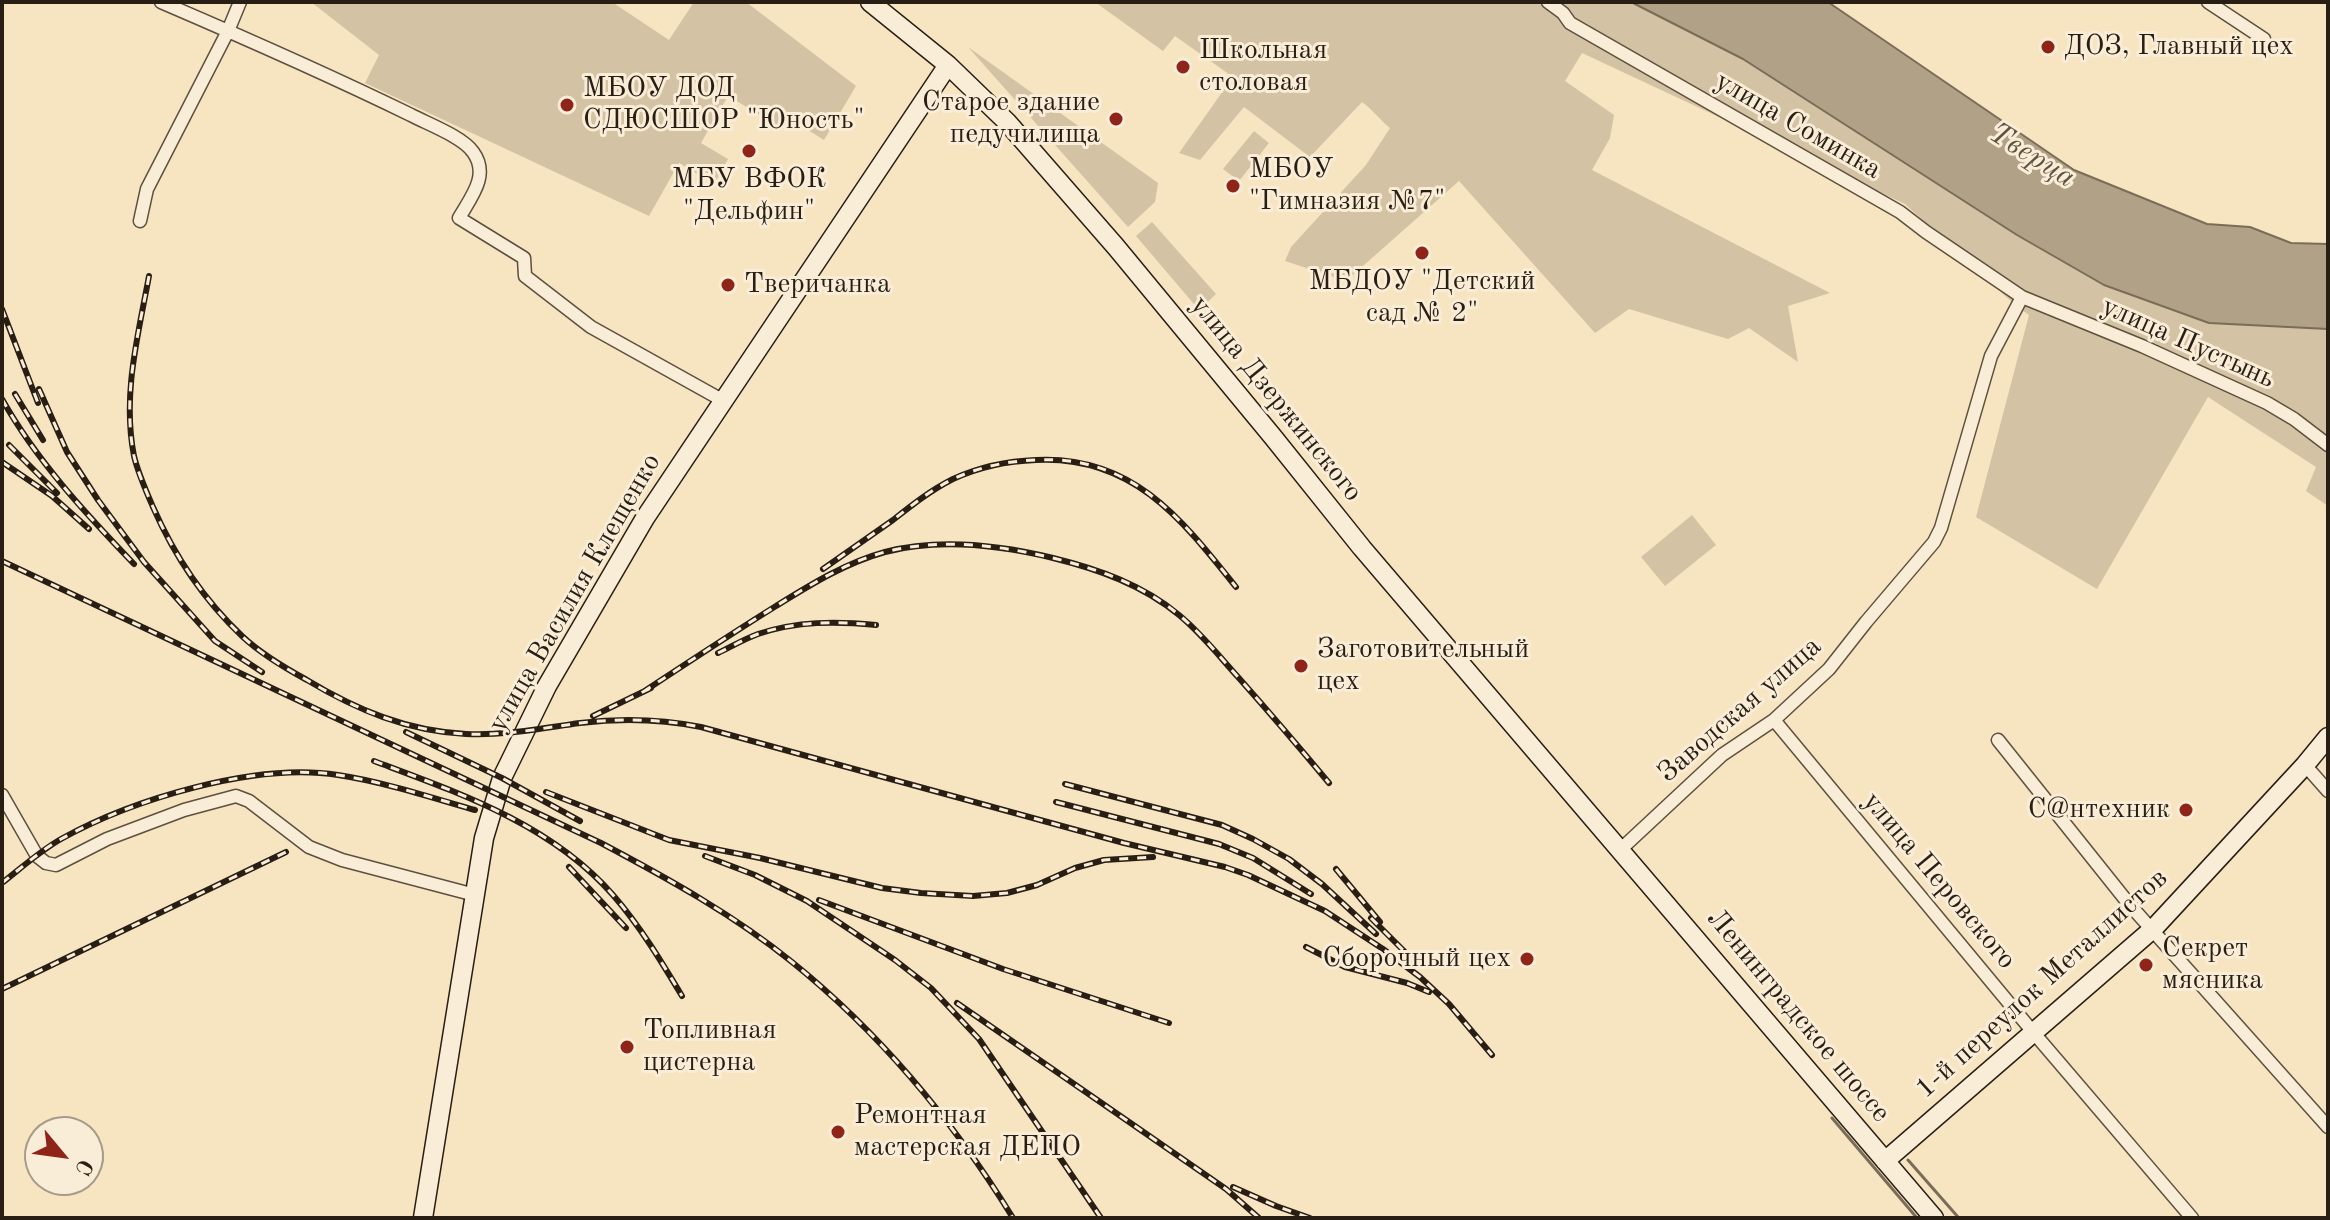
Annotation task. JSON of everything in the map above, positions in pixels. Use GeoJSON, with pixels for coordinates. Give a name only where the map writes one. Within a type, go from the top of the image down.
{"type":"FeatureCollection","features":[{"type":"Feature","properties":{"kind":"street"},"geometry":{"type":"LineString","coordinates":[[161,2],[360,90],[452,136],[473,150],[481,170],[477,188],[459,218],[524,258],[525,276],[591,327],[722,400]]}},
{"type":"Feature","properties":{"kind":"street"},"geometry":{"type":"LineString","coordinates":[[140,221],[147,189],[240,2]]}},
{"type":"Feature","properties":{"kind":"street","name":"улица Дзержинского"},"geometry":{"type":"LineString","coordinates":[[870,2],[948,65],[1007,122],[1116,247],[1362,548],[1620,850]]}},
{"type":"Feature","properties":{"kind":"street","name":"улица Соминка"},"geometry":{"type":"LineString","coordinates":[[1548,2],[1563,13],[1570,23],[1900,212],[2022,297]]}},
{"type":"Feature","properties":{"kind":"street"},"geometry":{"type":"LineString","coordinates":[[2208,2],[2264,39]]}},
{"type":"Feature","properties":{"kind":"street","name":"улица Василия Клещенко"},"geometry":{"type":"LineString","coordinates":[[423,1218],[484,838],[500,783],[547,686],[645,518],[948,65]]}},
{"type":"Feature","properties":{"kind":"street","name":"улица Пустынь"},"geometry":{"type":"LineString","coordinates":[[2022,297],[2142,346],[2267,403],[2328,445]]}},
{"type":"Feature","properties":{"kind":"street","name":"Заводская улица"},"geometry":{"type":"LineString","coordinates":[[1620,850],[1722,755],[1774,720],[1829,669],[1934,542],[1941,528],[1991,356],[2022,297]]}},
{"type":"Feature","properties":{"kind":"street","name":"улица Перовского"},"geometry":{"type":"LineString","coordinates":[[1774,720],[2192,1218]]}},
{"type":"Feature","properties":{"kind":"street","name":"1-й переулок Металлистов"},"geometry":{"type":"LineString","coordinates":[[1885,1161],[2154,928],[2328,737]]}},
{"type":"Feature","properties":{"kind":"street"},"geometry":{"type":"LineString","coordinates":[[1998,740],[2129,904],[2154,928],[2328,1127]]}},
{"type":"Feature","properties":{"kind":"street"},"geometry":{"type":"LineString","coordinates":[[2305,765],[2328,791]]}},
{"type":"Feature","properties":{"kind":"street"},"geometry":{"type":"LineString","coordinates":[[2,795],[37,856],[46,863],[56,865],[107,839],[184,810],[236,796],[249,801],[309,847],[342,860],[475,895]]}},
{"type":"Feature","properties":{"kind":"street","name":"Ленинградское шоссе"},"geometry":{"type":"LineString","coordinates":[[1620,850],[1934,1218]]}},
{"type":"Feature","properties":{"kind":"shaded area","name":"МБОУ ДОД СДЮСШОР \"Юность\""},"geometry":{"type":"Polygon","coordinates":[[[311,2],[612,2],[669,40],[694,2],[746,2],[856,86],[824,140],[784,115],[777,125],[728,96],[701,143],[728,159],[714,184],[679,163],[649,216],[365,83],[379,55],[311,2]]]}},
{"type":"Feature","properties":{"kind":"shaded area"},"geometry":{"type":"Polygon","coordinates":[[[1095,2],[1631,2],[1743,59],[2017,235],[2209,323],[2328,329],[2328,506],[2306,491],[2316,467],[2208,397],[2097,589],[1976,517],[2029,315],[1905,204],[1582,53],[1565,81],[1614,115],[1610,138],[1592,170],[1830,293],[1788,306],[1798,362],[1749,328],[1728,339],[1629,309],[1595,333],[1459,181],[1346,281],[1285,261],[1291,247],[1366,165],[1390,128],[1362,102],[1310,157],[1244,107],[1200,160],[1179,153],[1233,77],[1175,36],[1163,51],[1095,2]]]}},
{"type":"Feature","properties":{"kind":"shaded area"},"geometry":{"type":"Polygon","coordinates":[[[968,47],[1158,183],[1155,202],[1128,227],[968,47]]]}},
{"type":"Feature","properties":{"kind":"shaded area"},"geometry":{"type":"Polygon","coordinates":[[[1254,131],[1269,143],[1239,181],[1223,169],[1254,131]]]}},
{"type":"Feature","properties":{"kind":"shaded area"},"geometry":{"type":"Polygon","coordinates":[[[1152,222],[1216,294],[1199,310],[1136,236],[1152,222]]]}},
{"type":"Feature","properties":{"kind":"shaded area"},"geometry":{"type":"Polygon","coordinates":[[[1692,515],[1716,545],[1665,586],[1641,557],[1692,515]]]}},
{"type":"Feature","properties":{"kind":"water","name":"Тверца"},"geometry":{"type":"Polygon","coordinates":[[[1631,2],[1828,2],[2074,170],[2207,224],[2250,227],[2291,243],[2328,244],[2328,329],[2209,323],[2104,285],[2017,235],[1743,59],[1631,2]]]}},
{"type":"Feature","properties":{"kind":"waterway"},"geometry":{"type":"LineString","coordinates":[[1832,1118],[1917,1218]]}},
{"type":"Feature","properties":{"kind":"waterway"},"geometry":{"type":"LineString","coordinates":[[1908,1160],[1958,1217]]}},
{"type":"Feature","properties":{"kind":"railway"},"geometry":{"type":"LineString","coordinates":[[149,276],[131,388],[131,433],[140,475],[170,542],[203,592],[242,636],[290,671],[383,717],[444,732],[509,733],[611,720],[656,721],[701,727],[1124,843],[1225,867],[1325,911],[1383,949],[1449,1004],[1492,1055]]}},
{"type":"Feature","properties":{"kind":"railway"},"geometry":{"type":"LineString","coordinates":[[2,309],[38,403]]}},
{"type":"Feature","properties":{"kind":"railway"},"geometry":{"type":"LineString","coordinates":[[39,389],[67,452],[144,562],[215,641],[262,672]]}},
{"type":"Feature","properties":{"kind":"railway"},"geometry":{"type":"LineString","coordinates":[[15,394],[43,440]]}},
{"type":"Feature","properties":{"kind":"railway"},"geometry":{"type":"LineString","coordinates":[[2,399],[46,465],[134,564]]}},
{"type":"Feature","properties":{"kind":"railway"},"geometry":{"type":"LineString","coordinates":[[9,445],[57,493]]}},
{"type":"Feature","properties":{"kind":"railway"},"geometry":{"type":"LineString","coordinates":[[823,569],[953,479],[1004,463],[1070,461],[1100,468],[1127,480],[1151,496],[1195,537],[1236,587]]}},
{"type":"Feature","properties":{"kind":"railway"},"geometry":{"type":"LineString","coordinates":[[2,462],[52,496],[89,529]]}},
{"type":"Feature","properties":{"kind":"railway"},"geometry":{"type":"LineString","coordinates":[[643,692],[789,598],[856,562],[885,552],[926,545],[990,547],[1032,553],[1087,567],[1119,579],[1165,604],[1210,645],[1329,783]]}},
{"type":"Feature","properties":{"kind":"railway"},"geometry":{"type":"LineString","coordinates":[[2,561],[601,843],[723,913],[792,962],[885,1049],[966,1147],[1013,1218]]}},
{"type":"Feature","properties":{"kind":"railway"},"geometry":{"type":"LineString","coordinates":[[718,653],[758,634],[802,624],[876,625]]}},
{"type":"Feature","properties":{"kind":"railway"},"geometry":{"type":"LineString","coordinates":[[593,716],[651,688]]}},
{"type":"Feature","properties":{"kind":"railway"},"geometry":{"type":"LineString","coordinates":[[406,732],[502,778],[580,821]]}},
{"type":"Feature","properties":{"kind":"railway"},"geometry":{"type":"LineString","coordinates":[[374,761],[502,813],[561,849],[588,870],[623,907],[682,996]]}},
{"type":"Feature","properties":{"kind":"railway"},"geometry":{"type":"LineString","coordinates":[[2,883],[53,844],[90,824],[159,798],[233,779],[306,772],[338,775],[475,810]]}},
{"type":"Feature","properties":{"kind":"railway"},"geometry":{"type":"LineString","coordinates":[[1065,784],[1222,825],[1253,839],[1289,859],[1322,884],[1376,934]]}},
{"type":"Feature","properties":{"kind":"railway"},"geometry":{"type":"LineString","coordinates":[[546,792],[669,840],[760,858],[882,888],[921,893],[973,896],[1007,893],[1104,860],[1153,857]]}},
{"type":"Feature","properties":{"kind":"railway"},"geometry":{"type":"LineString","coordinates":[[1056,802],[1219,844],[1253,858],[1311,894]]}},
{"type":"Feature","properties":{"kind":"railway"},"geometry":{"type":"LineString","coordinates":[[2,989],[286,852]]}},
{"type":"Feature","properties":{"kind":"railway"},"geometry":{"type":"LineString","coordinates":[[705,856],[755,875],[807,901],[931,988],[979,1039],[1101,1218]]}},
{"type":"Feature","properties":{"kind":"railway"},"geometry":{"type":"LineString","coordinates":[[569,867],[626,928]]}},
{"type":"Feature","properties":{"kind":"railway"},"geometry":{"type":"LineString","coordinates":[[1336,869],[1380,922]]}},
{"type":"Feature","properties":{"kind":"railway"},"geometry":{"type":"LineString","coordinates":[[819,900],[1003,969],[1169,1023]]}},
{"type":"Feature","properties":{"kind":"railway"},"geometry":{"type":"LineString","coordinates":[[1371,918],[1413,960]]}},
{"type":"Feature","properties":{"kind":"railway"},"geometry":{"type":"LineString","coordinates":[[1306,947],[1345,967],[1429,992]]}},
{"type":"Feature","properties":{"kind":"railway"},"geometry":{"type":"LineString","coordinates":[[957,1003],[1226,1189],[1259,1218]]}},
{"type":"Feature","properties":{"kind":"railway"},"geometry":{"type":"LineString","coordinates":[[1233,1187],[1310,1218]]}},
{"type":"Feature","properties":{"kind":"place","name":"ДОЗ, Главный цех"},"geometry":{"type":"Point","coordinates":[2048,47]}},
{"type":"Feature","properties":{"kind":"place","name":"Школьная столовая"},"geometry":{"type":"Point","coordinates":[1183,67]}},
{"type":"Feature","properties":{"kind":"place","name":"МБОУ ДОД СДЮСШОР \"Юность\""},"geometry":{"type":"Point","coordinates":[567,105]}},
{"type":"Feature","properties":{"kind":"place","name":"Старое здание педучилища"},"geometry":{"type":"Point","coordinates":[1116,119]}},
{"type":"Feature","properties":{"kind":"place","name":"МБУ ВФОК \"Дельфин\""},"geometry":{"type":"Point","coordinates":[749,151]}},
{"type":"Feature","properties":{"kind":"place","name":"МБОУ \"Гимназия №7\""},"geometry":{"type":"Point","coordinates":[1233,186]}},
{"type":"Feature","properties":{"kind":"place","name":"МБДОУ \"Детский сад № 2\""},"geometry":{"type":"Point","coordinates":[1422,253]}},
{"type":"Feature","properties":{"kind":"place","name":"Тверичанка"},"geometry":{"type":"Point","coordinates":[728,285]}},
{"type":"Feature","properties":{"kind":"place","name":"Заготовительный цех"},"geometry":{"type":"Point","coordinates":[1301,666]}},
{"type":"Feature","properties":{"kind":"place","name":"С@нтехник"},"geometry":{"type":"Point","coordinates":[2186,810]}},
{"type":"Feature","properties":{"kind":"place","name":"Сборочный цех"},"geometry":{"type":"Point","coordinates":[1527,959]}},
{"type":"Feature","properties":{"kind":"place","name":"Секрет мясника"},"geometry":{"type":"Point","coordinates":[2146,965]}},
{"type":"Feature","properties":{"kind":"place","name":"Топливная цистерна"},"geometry":{"type":"Point","coordinates":[627,1047]}},
{"type":"Feature","properties":{"kind":"place","name":"Ремонтная мастерская ДЕПО"},"geometry":{"type":"Point","coordinates":[838,1132]}}]}
